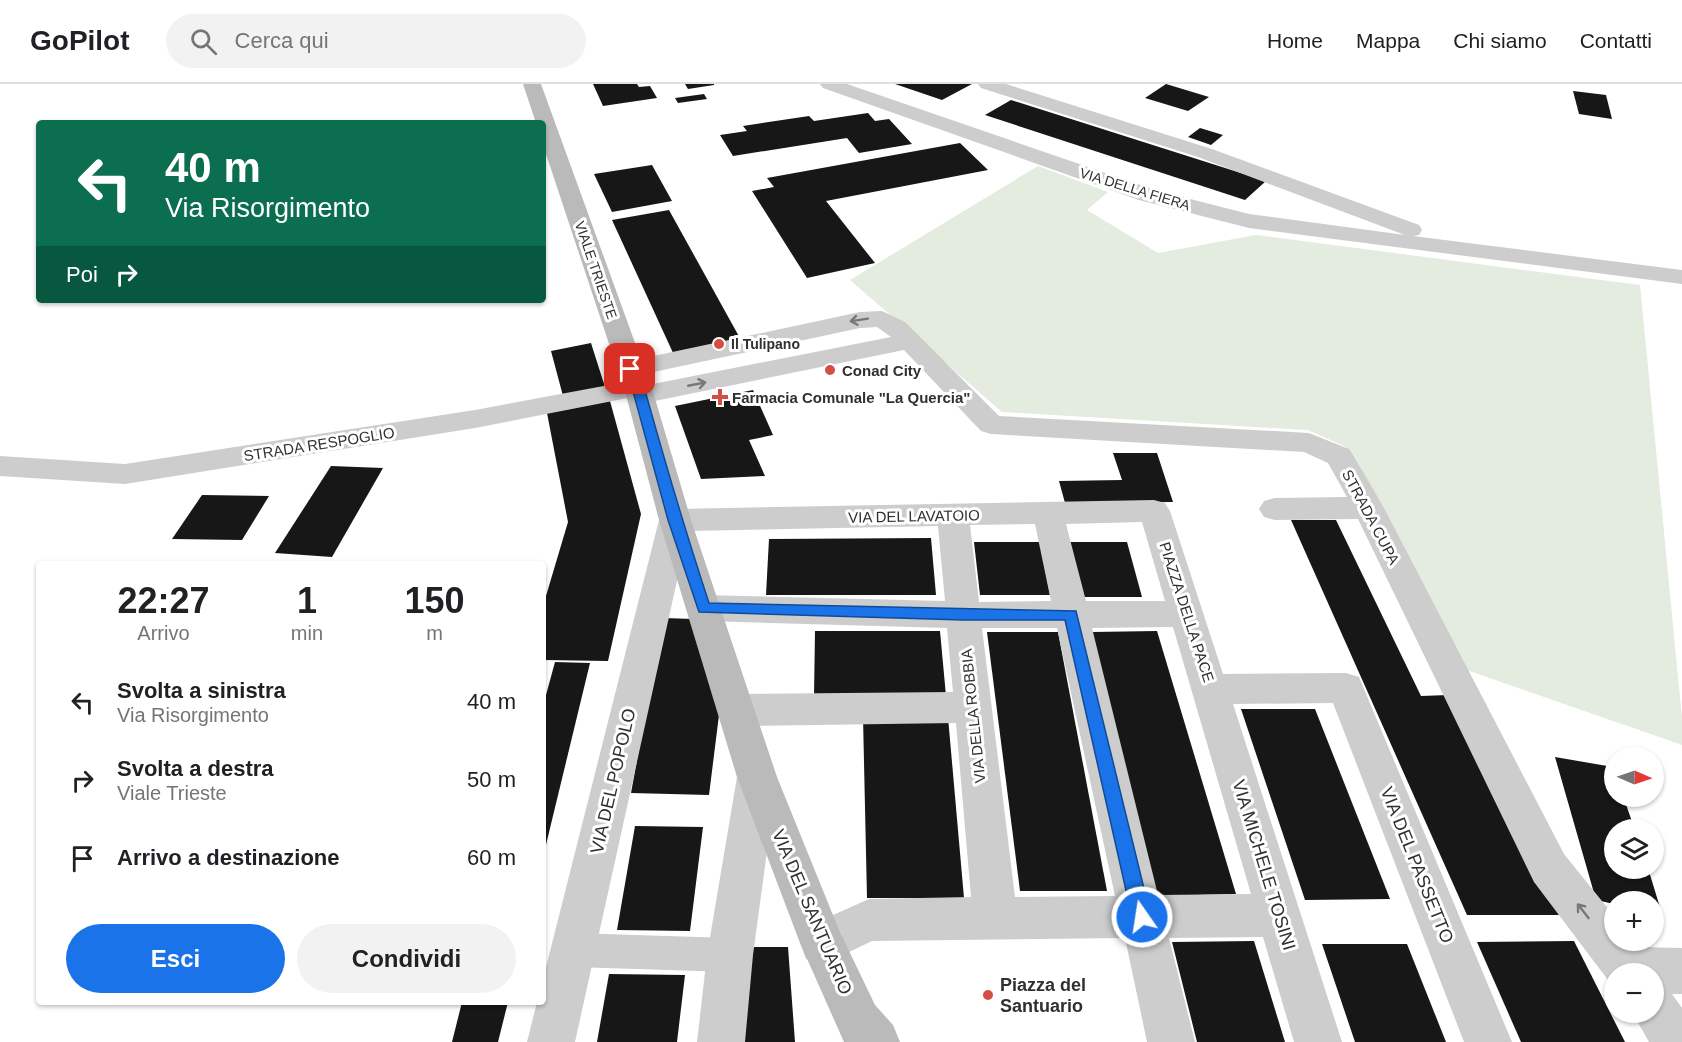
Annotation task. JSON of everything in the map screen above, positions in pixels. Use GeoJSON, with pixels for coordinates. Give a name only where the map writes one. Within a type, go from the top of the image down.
{"type":"FeatureCollection","features":[{"type":"Feature","properties":{"kind":"main road","name":"VIALE TRIESTE"},"geometry":{"type":"LineString","coordinates":[[532,84],[544,120]]}},
{"type":"Feature","properties":{"kind":"main road","name":"VIALE TRIESTE"},"geometry":{"type":"LineString","coordinates":[[546,124],[636,384],[675,520],[702,601]]}},
{"type":"Feature","properties":{"kind":"main road","name":"VIA DEL SANTUARIO"},"geometry":{"type":"LineString","coordinates":[[702,601],[757,777],[822,943],[864,1035]]}},
{"type":"Feature","properties":{"kind":"street","name":"VIA DELLA FIERA"},"geometry":{"type":"LineString","coordinates":[[829,84],[1147,195],[1249,220],[1315,231],[1453,246],[1682,277]]}},
{"type":"Feature","properties":{"kind":"street","name":"VIA DELLA FIERA"},"geometry":{"type":"LineString","coordinates":[[989,84],[1205,153],[1453,246]]}},
{"type":"Feature","properties":{"kind":"street","name":"STRADA RESPOGLIO"},"geometry":{"type":"LineString","coordinates":[[0,466],[125,474],[475,419],[636,384],[909,341]]}},
{"type":"Feature","properties":{"kind":"street","name":"STRADA CUPA"},"geometry":{"type":"LineString","coordinates":[[909,341],[992,425],[1309,443],[1338,456],[1368,508],[1549,868],[1623,963]]}},
{"type":"Feature","properties":{"kind":"street"},"geometry":{"type":"LineString","coordinates":[[1275,510],[1368,508]]}},
{"type":"Feature","properties":{"kind":"street","name":"VIA DEL LAVATOIO"},"geometry":{"type":"LineString","coordinates":[[675,520],[1154,511]]}},
{"type":"Feature","properties":{"kind":"street","name":"PIAZZA DELLA PACE"},"geometry":{"type":"LineString","coordinates":[[1154,511],[1210,689],[1346,688]]}},
{"type":"Feature","properties":{"kind":"street"},"geometry":{"type":"LineString","coordinates":[[1048,513],[1171,1042]]}},
{"type":"Feature","properties":{"kind":"street","name":"VIA DELLA ROBBIA"},"geometry":{"type":"LineString","coordinates":[[953,515],[971,707],[995,917]]}},
{"type":"Feature","properties":{"kind":"street","name":"VIA DEL POPOLO"},"geometry":{"type":"LineString","coordinates":[[551,1042],[675,520]]}},
{"type":"Feature","properties":{"kind":"street"},"geometry":{"type":"LineString","coordinates":[[702,601],[963,615],[1187,615]]}},
{"type":"Feature","properties":{"kind":"street","name":"VIA DEL PASSETTO"},"geometry":{"type":"LineString","coordinates":[[1346,688],[1488,1042]]}},
{"type":"Feature","properties":{"kind":"street","name":"VIA MICHELE TOSINI"},"geometry":{"type":"LineString","coordinates":[[1210,689],[1318,1042]]}},
{"type":"Feature","properties":{"kind":"street"},"geometry":{"type":"LineString","coordinates":[[737,710],[971,707]]}},
{"type":"Feature","properties":{"kind":"street","name":"VIA DEL SANTUARIO"},"geometry":{"type":"LineString","coordinates":[[720,1042],[730,955],[757,777]]}},
{"type":"Feature","properties":{"kind":"street"},"geometry":{"type":"LineString","coordinates":[[822,943],[869,920],[1279,915]]}},
{"type":"Feature","properties":{"kind":"street"},"geometry":{"type":"LineString","coordinates":[[1664,976],[1682,971]]}},
{"type":"Feature","properties":{"kind":"street","name":"STRADA CUPA"},"geometry":{"type":"LineString","coordinates":[[1664,1022],[1677,1042]]}},
{"type":"Feature","properties":{"kind":"lane"},"geometry":{"type":"LineString","coordinates":[[573,950],[730,955]]}},
{"type":"Feature","properties":{"kind":"shaded area"},"geometry":{"type":"Polygon","coordinates":[[[1038,166],[1108,192],[1087,210],[1158,253],[1256,235],[1640,285],[1682,718],[1682,745],[1461,668],[1355,456],[1344,446],[1308,430],[1002,412],[850,280],[1038,166]]]}},
{"type":"Feature","properties":{"kind":"building"},"geometry":{"type":"Polygon","coordinates":[[[593,84],[650,86],[657,98],[603,106],[593,84]]]}},
{"type":"Feature","properties":{"kind":"building"},"geometry":{"type":"Polygon","coordinates":[[[685,84],[714,84],[714,85],[688,89],[685,84]]]}},
{"type":"Feature","properties":{"kind":"building"},"geometry":{"type":"Polygon","coordinates":[[[895,84],[972,84],[942,100],[895,84]]]}},
{"type":"Feature","properties":{"kind":"building"},"geometry":{"type":"Polygon","coordinates":[[[1166,84],[1209,97],[1188,111],[1145,98],[1166,84]]]}},
{"type":"Feature","properties":{"kind":"building"},"geometry":{"type":"Polygon","coordinates":[[[1573,91],[1606,95],[1612,119],[1579,114],[1573,91]]]}},
{"type":"Feature","properties":{"kind":"building"},"geometry":{"type":"Polygon","coordinates":[[[704,94],[707,99],[678,103],[675,98],[704,94]]]}},
{"type":"Feature","properties":{"kind":"building"},"geometry":{"type":"Polygon","coordinates":[[[1011,100],[1266,181],[1245,200],[985,115],[1011,100]]]}},
{"type":"Feature","properties":{"kind":"building"},"geometry":{"type":"Polygon","coordinates":[[[868,113],[875,121],[889,119],[912,144],[859,153],[847,138],[733,156],[720,135],[747,131],[743,126],[809,116],[814,121],[868,113]]]}},
{"type":"Feature","properties":{"kind":"building"},"geometry":{"type":"Polygon","coordinates":[[[1200,128],[1223,135],[1211,145],[1188,137],[1200,128]]]}},
{"type":"Feature","properties":{"kind":"building"},"geometry":{"type":"Polygon","coordinates":[[[960,143],[988,170],[826,201],[875,263],[807,278],[752,191],[774,187],[767,178],[960,143]]]}},
{"type":"Feature","properties":{"kind":"building"},"geometry":{"type":"Polygon","coordinates":[[[652,165],[672,201],[612,212],[594,174],[652,165]]]}},
{"type":"Feature","properties":{"kind":"building"},"geometry":{"type":"Polygon","coordinates":[[[669,210],[741,340],[674,355],[612,220],[669,210]]]}},
{"type":"Feature","properties":{"kind":"building"},"geometry":{"type":"Polygon","coordinates":[[[591,343],[605,387],[563,396],[551,351],[591,343]]]}},
{"type":"Feature","properties":{"kind":"building"},"geometry":{"type":"Polygon","coordinates":[[[753,390],[773,435],[749,440],[765,476],[701,479],[675,406],[753,390]]]}},
{"type":"Feature","properties":{"kind":"building"},"geometry":{"type":"Polygon","coordinates":[[[610,401],[641,514],[608,661],[546,660],[546,596],[568,522],[547,413],[610,401]]]}},
{"type":"Feature","properties":{"kind":"building"},"geometry":{"type":"Polygon","coordinates":[[[1113,453],[1157,453],[1173,502],[1065,503],[1059,481],[1122,480],[1113,453]]]}},
{"type":"Feature","properties":{"kind":"building"},"geometry":{"type":"Polygon","coordinates":[[[331,466],[383,468],[332,557],[275,553],[331,466]]]}},
{"type":"Feature","properties":{"kind":"building"},"geometry":{"type":"Polygon","coordinates":[[[202,495],[269,496],[242,540],[172,539],[202,495]]]}},
{"type":"Feature","properties":{"kind":"building"},"geometry":{"type":"Polygon","coordinates":[[[1291,520],[1336,520],[1421,696],[1448,695],[1559,915],[1467,915],[1291,520]]]}},
{"type":"Feature","properties":{"kind":"building"},"geometry":{"type":"Polygon","coordinates":[[[931,538],[936,595],[766,595],[769,539],[931,538]]]}},
{"type":"Feature","properties":{"kind":"building"},"geometry":{"type":"Polygon","coordinates":[[[974,542],[1040,542],[1050,595],[980,595],[974,542]]]}},
{"type":"Feature","properties":{"kind":"building"},"geometry":{"type":"Polygon","coordinates":[[[1066,542],[1127,542],[1142,597],[1079,597],[1066,542]]]}},
{"type":"Feature","properties":{"kind":"building"},"geometry":{"type":"Polygon","coordinates":[[[663,618],[694,619],[720,707],[709,795],[631,793],[663,618]]]}},
{"type":"Feature","properties":{"kind":"building"},"geometry":{"type":"Polygon","coordinates":[[[815,631],[940,631],[946,696],[814,696],[815,631]]]}},
{"type":"Feature","properties":{"kind":"building"},"geometry":{"type":"Polygon","coordinates":[[[1157,631],[1236,894],[1156,896],[1092,632],[1157,631]]]}},
{"type":"Feature","properties":{"kind":"building"},"geometry":{"type":"Polygon","coordinates":[[[987,632],[1058,632],[1107,891],[1020,891],[987,632]]]}},
{"type":"Feature","properties":{"kind":"building"},"geometry":{"type":"Polygon","coordinates":[[[555,662],[590,663],[546,845],[546,695],[555,662]]]}},
{"type":"Feature","properties":{"kind":"building"},"geometry":{"type":"Polygon","coordinates":[[[1241,709],[1315,709],[1390,899],[1305,900],[1241,709]]]}},
{"type":"Feature","properties":{"kind":"building"},"geometry":{"type":"Polygon","coordinates":[[[863,717],[948,717],[964,898],[867,898],[863,717]]]}},
{"type":"Feature","properties":{"kind":"building"},"geometry":{"type":"Polygon","coordinates":[[[1555,757],[1604,765],[1604,807],[1627,807],[1631,819],[1604,819],[1604,879],[1651,879],[1655,891],[1604,891],[1604,902],[1596,900],[1555,757]]]}},
{"type":"Feature","properties":{"kind":"building"},"geometry":{"type":"Polygon","coordinates":[[[635,826],[703,827],[690,931],[617,930],[635,826]]]}},
{"type":"Feature","properties":{"kind":"building"},"geometry":{"type":"Polygon","coordinates":[[[1254,941],[1285,1042],[1197,1042],[1172,942],[1254,941]]]}},
{"type":"Feature","properties":{"kind":"building"},"geometry":{"type":"Polygon","coordinates":[[[1574,941],[1604,1000],[1604,1023],[1615,1023],[1625,1042],[1521,1042],[1477,942],[1574,941]]]}},
{"type":"Feature","properties":{"kind":"building"},"geometry":{"type":"Polygon","coordinates":[[[1322,944],[1407,944],[1446,1042],[1355,1042],[1322,944]]]}},
{"type":"Feature","properties":{"kind":"building"},"geometry":{"type":"Polygon","coordinates":[[[746,947],[788,947],[795,1042],[740,1042],[746,947]]]}},
{"type":"Feature","properties":{"kind":"building"},"geometry":{"type":"Polygon","coordinates":[[[609,974],[685,975],[677,1042],[597,1042],[609,974]]]}},
{"type":"Feature","properties":{"kind":"building"},"geometry":{"type":"Polygon","coordinates":[[[461,1005],[507,1005],[498,1042],[452,1042],[461,1005]]]}},
{"type":"Feature","properties":{"kind":"place","name":"Il Tulipano"},"geometry":{"type":"Point","coordinates":[719,344]}},
{"type":"Feature","properties":{"kind":"place","name":"Conad City"},"geometry":{"type":"Point","coordinates":[830,370]}},
{"type":"Feature","properties":{"kind":"place","name":"Farmacia Comunale \"La Quercia\""},"geometry":{"type":"Point","coordinates":[720,397]}},
{"type":"Feature","properties":{"kind":"place","name":"Piazza del Santuario"},"geometry":{"type":"Point","coordinates":[988,995]}},
{"type":"Feature","properties":{"kind":"route"},"geometry":{"type":"LineString","coordinates":[[630,369],[640,395],[675,520],[704,608],[963,615],[1071,615],[1142,917]]}}]}
